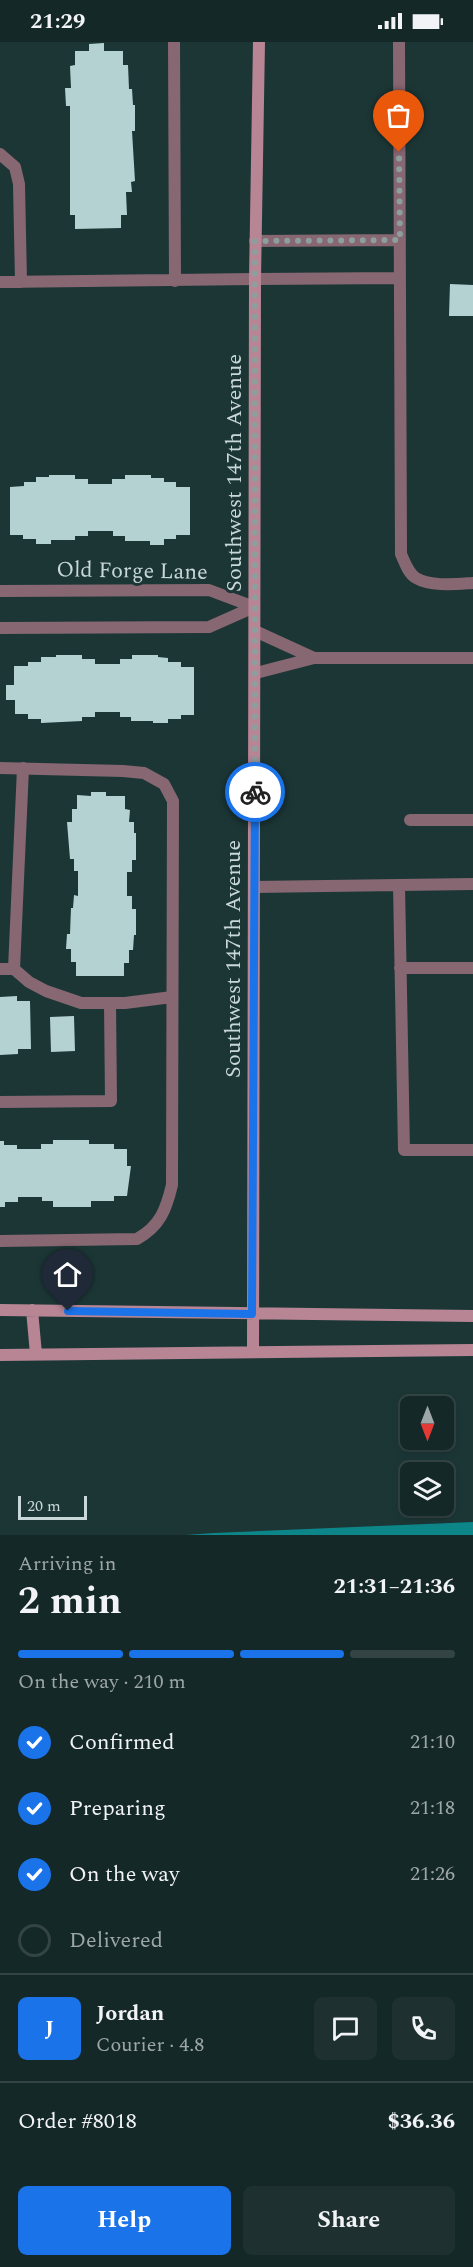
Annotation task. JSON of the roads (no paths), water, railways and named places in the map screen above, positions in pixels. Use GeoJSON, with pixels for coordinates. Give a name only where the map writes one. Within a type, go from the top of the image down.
{"type":"FeatureCollection","features":[{"type":"Feature","properties":{"kind":"street"},"geometry":{"type":"LineString","coordinates":[[174,42],[175,281]]}},
{"type":"Feature","properties":{"kind":"street","name":"Southwest 147th Avenue"},"geometry":{"type":"LineString","coordinates":[[253,1351],[255,241],[258,42]]}},
{"type":"Feature","properties":{"kind":"street"},"geometry":{"type":"LineString","coordinates":[[399,42],[401,554],[408,570],[417,579],[437,583],[473,583]]}},
{"type":"Feature","properties":{"kind":"street"},"geometry":{"type":"LineString","coordinates":[[0,154],[15,166],[19,184],[21,282]]}},
{"type":"Feature","properties":{"kind":"street"},"geometry":{"type":"LineString","coordinates":[[255,241],[400,240]]}},
{"type":"Feature","properties":{"kind":"street"},"geometry":{"type":"LineString","coordinates":[[0,282],[400,278]]}},
{"type":"Feature","properties":{"kind":"street","name":"Old Forge Lane"},"geometry":{"type":"LineString","coordinates":[[0,591],[209,590],[254,607]]}},
{"type":"Feature","properties":{"kind":"street"},"geometry":{"type":"LineString","coordinates":[[0,628],[209,627],[254,607]]}},
{"type":"Feature","properties":{"kind":"street"},"geometry":{"type":"LineString","coordinates":[[255,632],[314,658]]}},
{"type":"Feature","properties":{"kind":"street"},"geometry":{"type":"LineString","coordinates":[[256,673],[314,658],[473,658]]}},
{"type":"Feature","properties":{"kind":"street"},"geometry":{"type":"LineString","coordinates":[[0,768],[144,773],[164,784],[173,801],[172,1185],[161,1220],[150,1232],[137,1239],[0,1241]]}},
{"type":"Feature","properties":{"kind":"street"},"geometry":{"type":"LineString","coordinates":[[14,969],[23,768]]}},
{"type":"Feature","properties":{"kind":"street"},"geometry":{"type":"LineString","coordinates":[[410,820],[473,820]]}},
{"type":"Feature","properties":{"kind":"street"},"geometry":{"type":"LineString","coordinates":[[254,887],[473,884]]}},
{"type":"Feature","properties":{"kind":"street"},"geometry":{"type":"LineString","coordinates":[[399,885],[404,1150],[473,1150]]}},
{"type":"Feature","properties":{"kind":"street"},"geometry":{"type":"LineString","coordinates":[[400,968],[473,968]]}},
{"type":"Feature","properties":{"kind":"street"},"geometry":{"type":"LineString","coordinates":[[0,969],[14,969],[29,982],[46,991],[81,1003],[110,1003],[172,997]]}},
{"type":"Feature","properties":{"kind":"street"},"geometry":{"type":"LineString","coordinates":[[0,1101],[111,1101],[110,1003]]}},
{"type":"Feature","properties":{"kind":"street"},"geometry":{"type":"LineString","coordinates":[[0,1310],[473,1316]]}},
{"type":"Feature","properties":{"kind":"street"},"geometry":{"type":"LineString","coordinates":[[32,1310],[36,1354]]}},
{"type":"Feature","properties":{"kind":"street"},"geometry":{"type":"LineString","coordinates":[[0,1355],[473,1350]]}},
{"type":"Feature","properties":{"kind":"water"},"geometry":{"type":"Polygon","coordinates":[[[473,1522],[473,1535],[186,1535],[214,1533],[473,1522]]]}}]}
